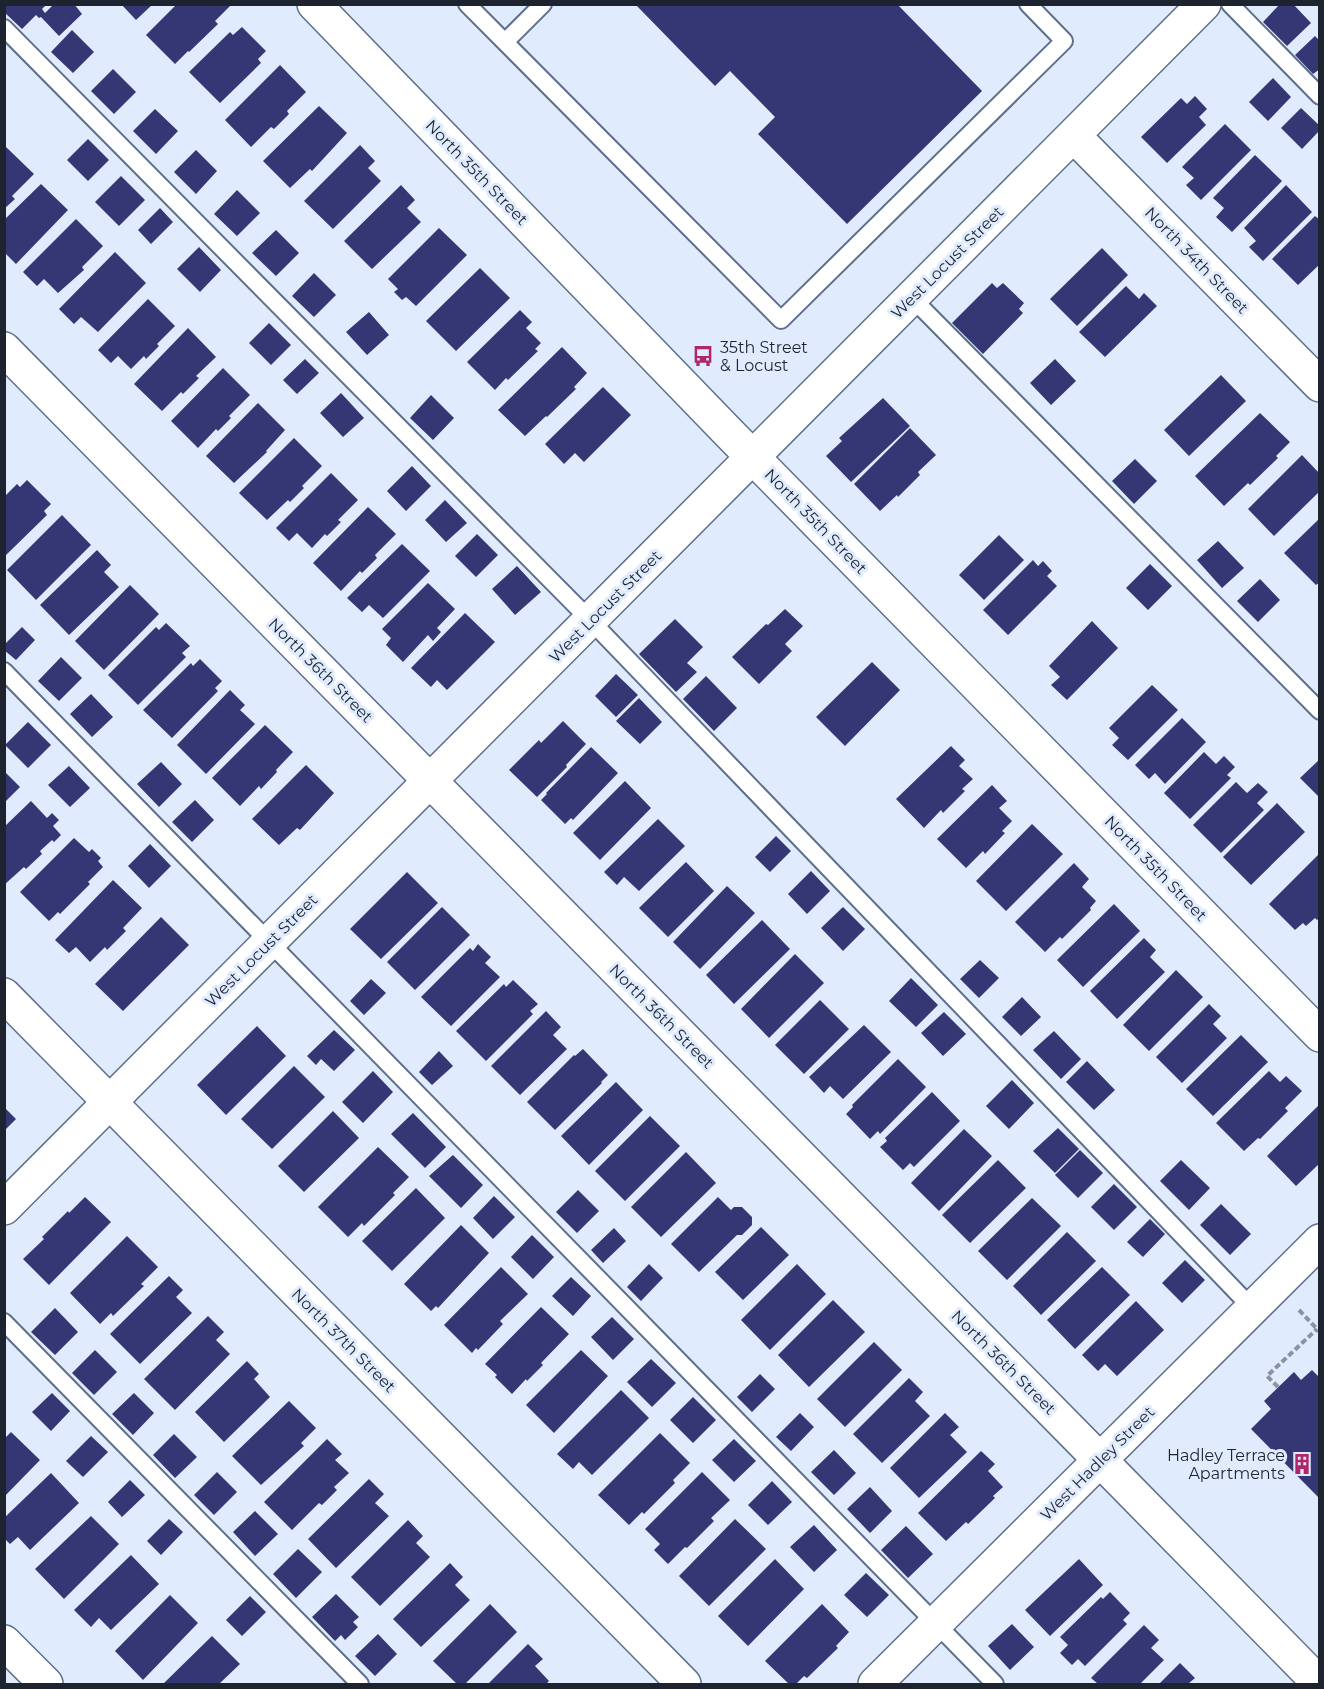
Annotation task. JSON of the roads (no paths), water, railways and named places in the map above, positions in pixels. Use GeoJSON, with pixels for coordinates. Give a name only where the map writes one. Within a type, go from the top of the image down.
{"type":"FeatureCollection","features":[{"type":"Feature","properties":{"kind":"street","name":"North 35th Street"},"geometry":{"type":"LineString","coordinates":[[314,4],[1320,1035]]}},
{"type":"Feature","properties":{"kind":"street","name":"West Locust Street"},"geometry":{"type":"LineString","coordinates":[[4,1208],[1204,4]]}},
{"type":"Feature","properties":{"kind":"street","name":"North 34th Street"},"geometry":{"type":"LineString","coordinates":[[1074,136],[1320,385]]}},
{"type":"Feature","properties":{"kind":"street","name":"North 36th Street"},"geometry":{"type":"LineString","coordinates":[[4,349],[1320,1684]]}},
{"type":"Feature","properties":{"kind":"street","name":"North 37th Street"},"geometry":{"type":"LineString","coordinates":[[4,995],[684,1684]]}},
{"type":"Feature","properties":{"kind":"street","name":"West Hadley Street"},"geometry":{"type":"LineString","coordinates":[[875,1684],[1252,1308],[1317,1248]]}},
{"type":"Feature","properties":{"kind":"street"},"geometry":{"type":"LineString","coordinates":[[4,1642],[46,1684]]}},
{"type":"Feature","properties":{"kind":"lane"},"geometry":{"type":"LineString","coordinates":[[467,4],[781,320],[1064,41],[1028,4]]}},
{"type":"Feature","properties":{"kind":"lane"},"geometry":{"type":"LineString","coordinates":[[505,42],[543,4]]}},
{"type":"Feature","properties":{"kind":"lane"},"geometry":{"type":"LineString","coordinates":[[1230,4],[1320,96]]}},
{"type":"Feature","properties":{"kind":"lane"},"geometry":{"type":"LineString","coordinates":[[4,28],[591,621],[1252,1308]]}},
{"type":"Feature","properties":{"kind":"lane"},"geometry":{"type":"LineString","coordinates":[[911,297],[1320,711]]}},
{"type":"Feature","properties":{"kind":"lane"},"geometry":{"type":"LineString","coordinates":[[4,671],[995,1684]]}},
{"type":"Feature","properties":{"kind":"lane"},"geometry":{"type":"LineString","coordinates":[[4,1322],[360,1684]]}},
{"type":"Feature","properties":{"kind":"place","name":"35th Street & Locust"},"geometry":{"type":"Point","coordinates":[703,356]}},
{"type":"Feature","properties":{"kind":"place","name":"Hadley Terrace Apartments"},"geometry":{"type":"Point","coordinates":[1302,1464]}}]}
